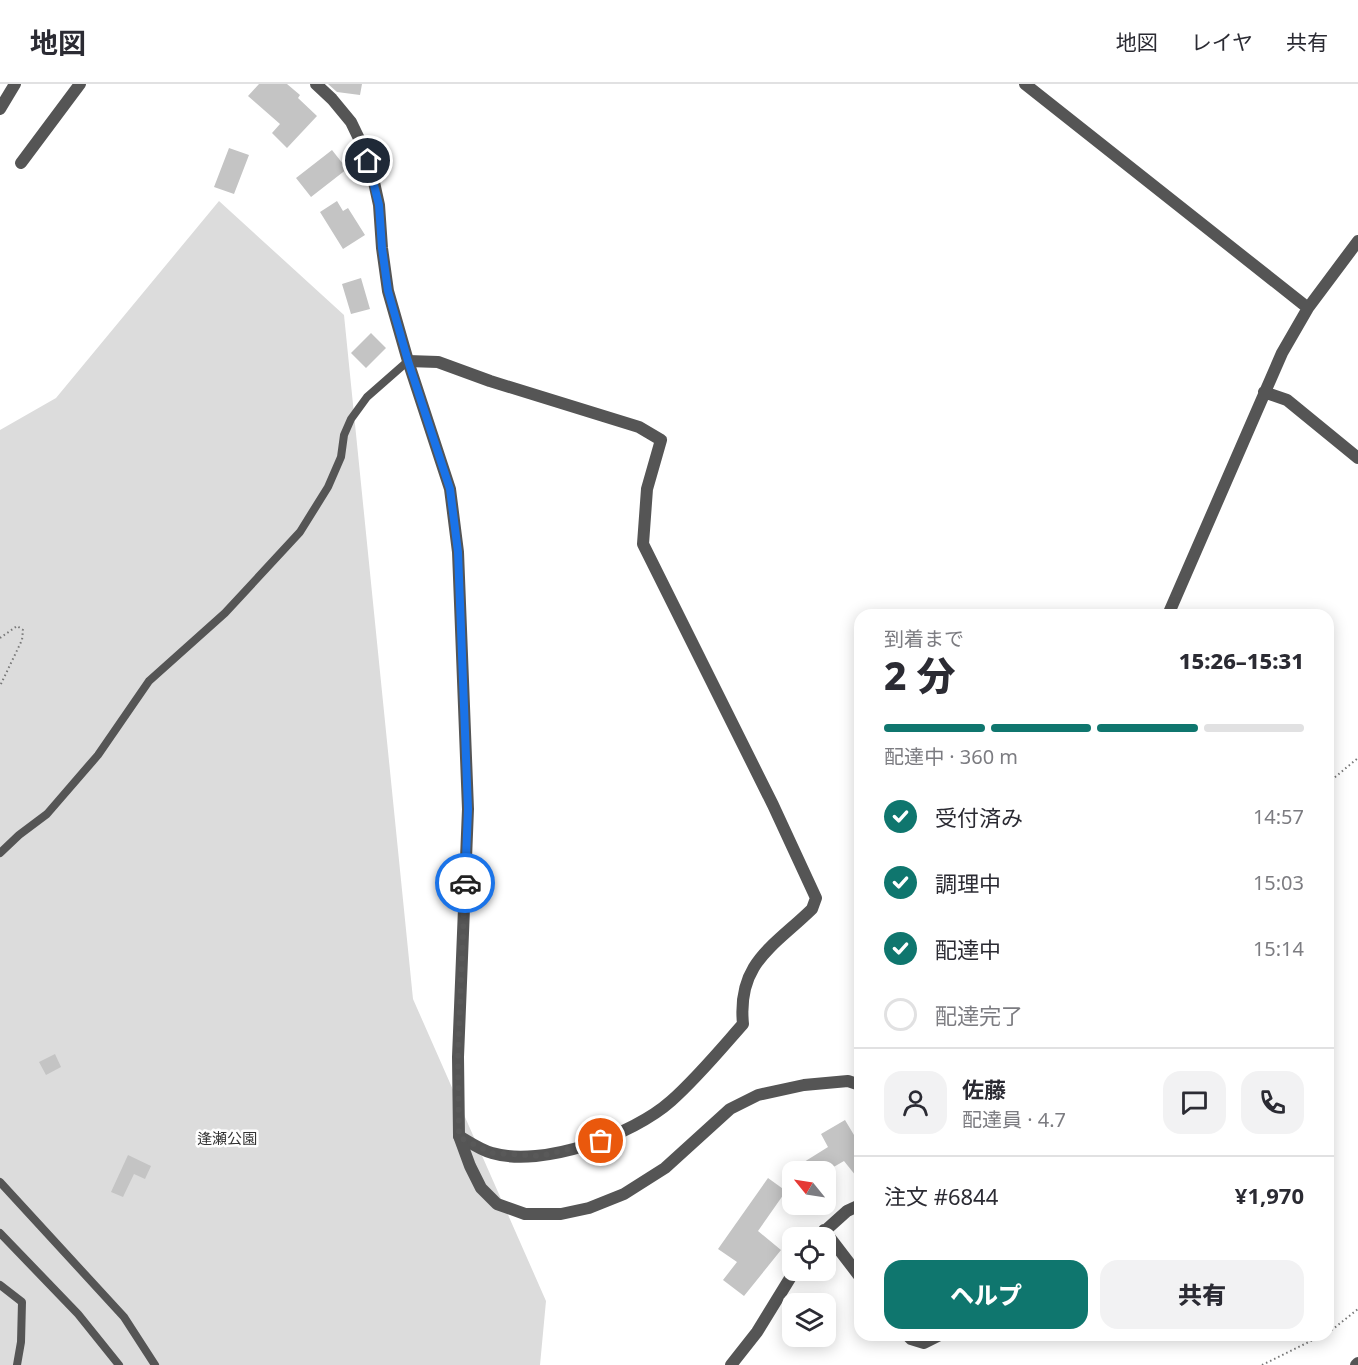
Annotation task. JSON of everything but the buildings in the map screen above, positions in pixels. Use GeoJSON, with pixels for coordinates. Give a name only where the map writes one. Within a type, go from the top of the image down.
{"type":"FeatureCollection","features":[{"type":"Feature","properties":{"kind":"street"},"geometry":{"type":"LineString","coordinates":[[0,109],[15,84]]}},
{"type":"Feature","properties":{"kind":"street"},"geometry":{"type":"LineString","coordinates":[[21,163],[80,84]]}},
{"type":"Feature","properties":{"kind":"street"},"geometry":{"type":"LineString","coordinates":[[315,84],[332,99],[351,122],[364,149],[379,205],[388,291],[408,361],[450,489],[458,552],[468,809],[458,1058],[459,1137],[481,1188],[497,1204],[525,1214],[561,1214],[589,1208],[624,1194],[665,1168],[730,1109],[758,1095],[826,1083],[848,1081],[854,1083]]}},
{"type":"Feature","properties":{"kind":"street"},"geometry":{"type":"LineString","coordinates":[[1025,84],[1308,308]]}},
{"type":"Feature","properties":{"kind":"street"},"geometry":{"type":"LineString","coordinates":[[1171,609],[1281,353],[1308,308],[1358,240]]}},
{"type":"Feature","properties":{"kind":"street"},"geometry":{"type":"LineString","coordinates":[[408,361],[438,362],[490,381],[639,427],[661,440],[647,489],[643,544],[773,805],[816,898],[812,909],[759,958],[748,975],[741,1005],[743,1024],[670,1102],[631,1127],[601,1141],[541,1156],[492,1153],[459,1137]]}},
{"type":"Feature","properties":{"kind":"street"},"geometry":{"type":"LineString","coordinates":[[1264,392],[1287,400],[1358,458]]}},
{"type":"Feature","properties":{"kind":"street"},"geometry":{"type":"LineString","coordinates":[[829,1227],[846,1211],[854,1208]]}},
{"type":"Feature","properties":{"kind":"street"},"geometry":{"type":"LineString","coordinates":[[836,1251],[854,1270]]}},
{"type":"Feature","properties":{"kind":"street"},"geometry":{"type":"LineString","coordinates":[[731,1365],[757,1332],[788,1281]]}},
{"type":"Feature","properties":{"kind":"lane"},"geometry":{"type":"LineString","coordinates":[[0,853],[47,814],[98,755],[149,681],[225,613],[300,532],[328,487],[341,458],[344,435],[351,419],[367,397],[408,361]]}},
{"type":"Feature","properties":{"kind":"lane"},"geometry":{"type":"LineString","coordinates":[[0,1182],[124,1317],[155,1365]]}},
{"type":"Feature","properties":{"kind":"lane"},"geometry":{"type":"LineString","coordinates":[[0,1233],[78,1314],[119,1365]]}},
{"type":"Feature","properties":{"kind":"lane"},"geometry":{"type":"LineString","coordinates":[[0,1285],[22,1302],[21,1342],[17,1365]]}},
{"type":"Feature","properties":{"kind":"path"},"geometry":{"type":"LineString","coordinates":[[0,638],[17,626],[23,630],[22,640],[0,686]]}},
{"type":"Feature","properties":{"kind":"path"},"geometry":{"type":"LineString","coordinates":[[1334,778],[1358,758]]}},
{"type":"Feature","properties":{"kind":"path"},"geometry":{"type":"LineString","coordinates":[[1334,1328],[1358,1309]]}},
{"type":"Feature","properties":{"kind":"path"},"geometry":{"type":"LineString","coordinates":[[1262,1365],[1311,1341]]}},
{"type":"Feature","properties":{"kind":"green space","name":"逢瀬公園"},"geometry":{"type":"Polygon","coordinates":[[[219,201],[344,315],[413,999],[546,1301],[540,1365],[0,1365],[0,430],[56,398],[219,201]]]}},
{"type":"Feature","properties":{"kind":"way so far"},"geometry":{"type":"LineString","coordinates":[[465,883],[458,1058],[459,1137],[492,1153],[541,1156],[601,1141]]}},
{"type":"Feature","properties":{"kind":"route"},"geometry":{"type":"LineString","coordinates":[[368,161],[379,205],[388,291],[408,361],[450,489],[458,552],[468,809],[465,883]]}}]}
